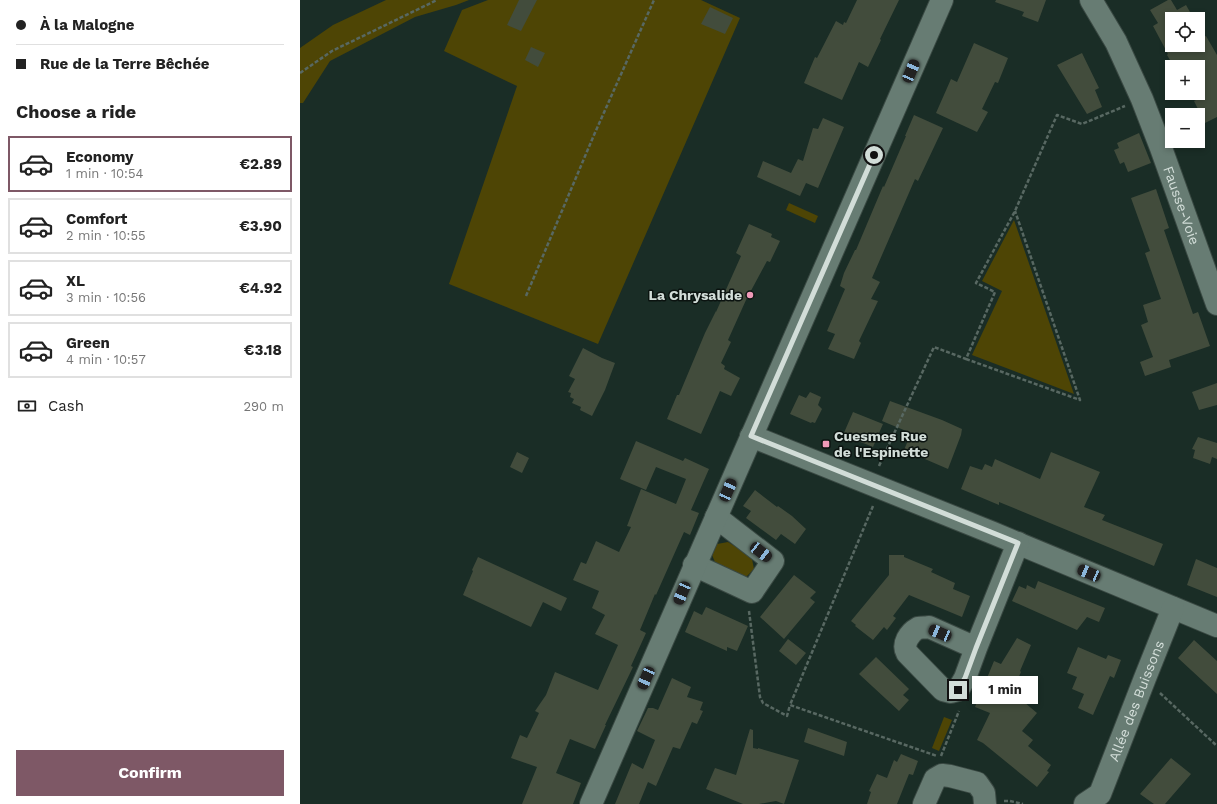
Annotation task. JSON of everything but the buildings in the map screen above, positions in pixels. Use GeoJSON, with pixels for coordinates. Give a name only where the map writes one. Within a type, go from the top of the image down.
{"type":"FeatureCollection","features":[{"type":"Feature","properties":{"kind":"street"},"geometry":{"type":"LineString","coordinates":[[590,804],[942,0]]}},
{"type":"Feature","properties":{"kind":"street","name":"Fausse-Voie"},"geometry":{"type":"LineString","coordinates":[[1091,0],[1116,42],[1142,99],[1217,304]]}},
{"type":"Feature","properties":{"kind":"street"},"geometry":{"type":"LineString","coordinates":[[751,436],[871,483],[1217,626]]}},
{"type":"Feature","properties":{"kind":"street"},"geometry":{"type":"LineString","coordinates":[[694,565],[752,592],[773,561],[716,517]]}},
{"type":"Feature","properties":{"kind":"street"},"geometry":{"type":"LineString","coordinates":[[976,648],[1018,543]]}},
{"type":"Feature","properties":{"kind":"street","name":"Allée des Buissons"},"geometry":{"type":"LineString","coordinates":[[1096,801],[1174,608]]}},
{"type":"Feature","properties":{"kind":"street"},"geometry":{"type":"LineString","coordinates":[[924,804],[935,779],[942,775],[976,783],[984,793],[985,804]]}},
{"type":"Feature","properties":{"kind":"path"},"geometry":{"type":"LineString","coordinates":[[300,73],[332,51],[437,0]]}},
{"type":"Feature","properties":{"kind":"path"},"geometry":{"type":"LineString","coordinates":[[526,296],[594,135],[654,0]]}},
{"type":"Feature","properties":{"kind":"path"},"geometry":{"type":"LineString","coordinates":[[966,359],[995,292],[976,283],[1015,210],[1057,115],[1082,124],[1142,99]]}},
{"type":"Feature","properties":{"kind":"path"},"geometry":{"type":"LineString","coordinates":[[752,592],[749,612],[760,697],[764,703],[787,716],[790,705],[876,499],[871,483],[934,347],[1080,400],[1015,210]]}},
{"type":"Feature","properties":{"kind":"path"},"geometry":{"type":"LineString","coordinates":[[1145,678],[1217,746]]}},
{"type":"Feature","properties":{"kind":"path"},"geometry":{"type":"LineString","coordinates":[[790,705],[941,757],[960,709]]}},
{"type":"Feature","properties":{"kind":"shaded area"},"geometry":{"type":"Polygon","coordinates":[[[386,0],[469,0],[415,17],[330,61],[303,103],[300,103],[300,48],[333,25],[386,0]]]}},
{"type":"Feature","properties":{"kind":"shaded area"},"geometry":{"type":"Polygon","coordinates":[[[488,0],[701,0],[740,18],[598,344],[449,284],[517,86],[444,51],[462,10],[488,0]]]}},
{"type":"Feature","properties":{"kind":"shaded area"},"geometry":{"type":"Polygon","coordinates":[[[789,203],[818,216],[815,223],[786,210],[789,203]]]}},
{"type":"Feature","properties":{"kind":"shaded area"},"geometry":{"type":"Polygon","coordinates":[[[1014,220],[1074,394],[972,355],[1002,291],[982,281],[1014,220]]]}},
{"type":"Feature","properties":{"kind":"shaded area"},"geometry":{"type":"Polygon","coordinates":[[[728,542],[752,559],[754,569],[745,578],[717,567],[712,555],[717,544],[728,542]]]}},
{"type":"Feature","properties":{"kind":"shaded area"},"geometry":{"type":"Polygon","coordinates":[[[944,717],[952,720],[939,751],[932,748],[944,717]]]}},
{"type":"Feature","properties":{"kind":"place","name":"La Chrysalide"},"geometry":{"type":"Point","coordinates":[750,295]}},
{"type":"Feature","properties":{"kind":"place","name":"Cuesmes Rue de l'Espinette"},"geometry":{"type":"Point","coordinates":[826,444]}},
{"type":"Feature","properties":{"kind":"route"},"geometry":{"type":"LineString","coordinates":[[874,155],[751,436],[1018,543],[965,678],[958,690]]}}]}
